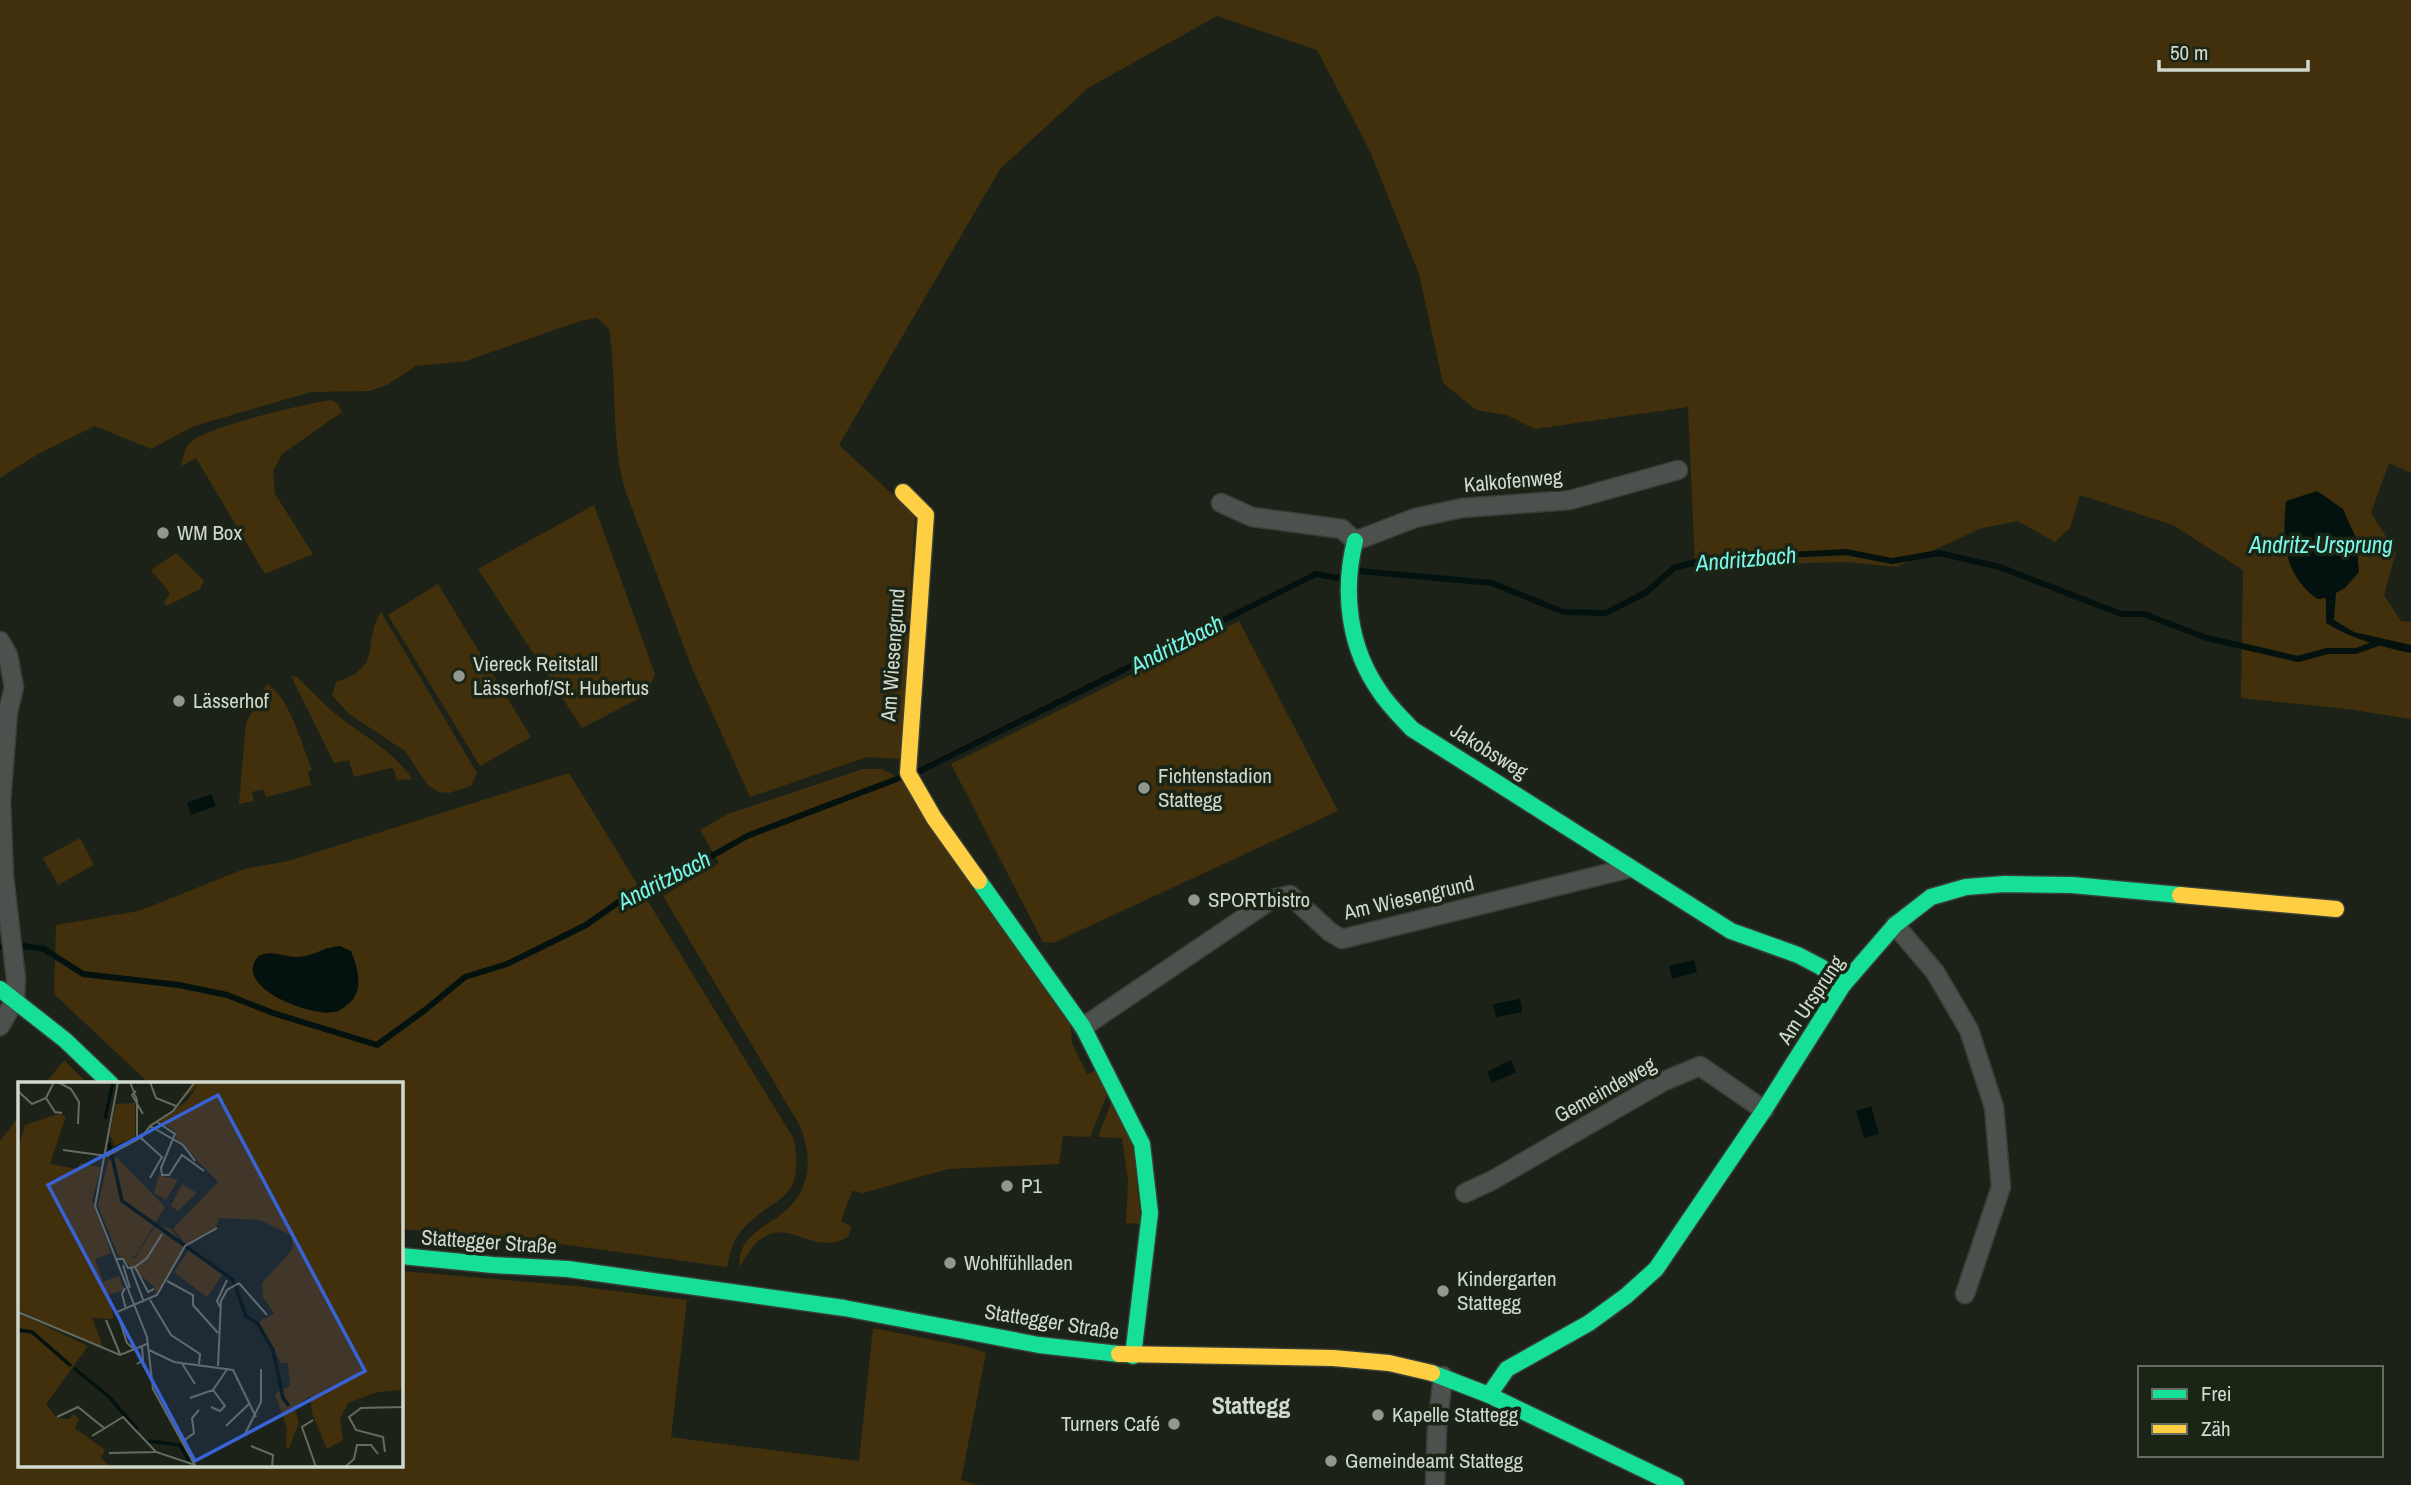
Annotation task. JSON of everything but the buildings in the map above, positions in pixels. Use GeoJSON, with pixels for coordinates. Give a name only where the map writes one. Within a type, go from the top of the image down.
{"type":"FeatureCollection","features":[{"type":"Feature","properties":{"kind":"street","name":"Kalkofenweg"},"geometry":{"type":"LineString","coordinates":[[1354,541],[1415,518],[1462,508],[1570,500],[1678,470]]}},
{"type":"Feature","properties":{"kind":"street","name":"Am Wiesengrund"},"geometry":{"type":"LineString","coordinates":[[903,492],[926,515],[908,773],[934,818],[1083,1027],[1142,1144],[1150,1213],[1133,1356]]}},
{"type":"Feature","properties":{"kind":"street"},"geometry":{"type":"LineString","coordinates":[[1221,503],[1252,517],[1342,529],[1354,541]]}},
{"type":"Feature","properties":{"kind":"street","name":"Jakobsweg"},"geometry":{"type":"LineString","coordinates":[[1354,541],[1346,588],[1358,650],[1375,685],[1412,729],[1731,931],[1798,955],[1821,967],[1843,985]]}},
{"type":"Feature","properties":{"kind":"street"},"geometry":{"type":"LineString","coordinates":[[0,641],[8,655],[14,687],[4,710],[1,801],[15,1000],[0,1026]]}},
{"type":"Feature","properties":{"kind":"street","name":"Am Wiesengrund"},"geometry":{"type":"LineString","coordinates":[[1083,1027],[1272,900],[1290,895],[1330,933],[1342,939],[1630,868]]}},
{"type":"Feature","properties":{"kind":"street","name":"Am Ursprung"},"geometry":{"type":"LineString","coordinates":[[1489,1395],[1507,1369],[1589,1323],[1626,1296],[1656,1269],[1764,1110],[1843,985],[1895,925],[1931,897],[1966,887],[2004,884],[2072,885],[2336,909]]}},
{"type":"Feature","properties":{"kind":"street"},"geometry":{"type":"LineString","coordinates":[[1895,925],[1935,972],[1969,1030],[1994,1107],[2000,1187],[1965,1294]]}},
{"type":"Feature","properties":{"kind":"street"},"geometry":{"type":"LineString","coordinates":[[0,989],[65,1040],[109,1082]]}},
{"type":"Feature","properties":{"kind":"street","name":"Gemeindeweg"},"geometry":{"type":"LineString","coordinates":[[1465,1193],[1491,1181],[1664,1081],[1700,1066],[1764,1110]]}},
{"type":"Feature","properties":{"kind":"street","name":"Stattegger Straße"},"geometry":{"type":"LineString","coordinates":[[402,1256],[568,1269],[844,1308],[1039,1345],[1133,1356],[1334,1358],[1389,1363],[1443,1376],[1489,1395],[1676,1485]]}},
{"type":"Feature","properties":{"kind":"street"},"geometry":{"type":"LineString","coordinates":[[1435,1485],[1437,1429],[1443,1376]]}},
{"type":"Feature","properties":{"kind":"shaded area"},"geometry":{"type":"Polygon","coordinates":[[[0,0],[2411,0],[2411,473],[2389,463],[2371,513],[2396,552],[2384,595],[2401,621],[2411,622],[2411,719],[2241,698],[2243,570],[2173,525],[2080,495],[2070,528],[2055,542],[2018,521],[1982,528],[1896,567],[1848,562],[1695,566],[1688,407],[1535,429],[1507,415],[1476,410],[1443,383],[1419,274],[1370,151],[1317,50],[1217,16],[1088,88],[1000,169],[839,445],[915,515],[901,759],[867,757],[750,797],[692,668],[624,487],[617,447],[609,329],[597,318],[580,321],[466,361],[416,366],[387,385],[370,391],[311,392],[194,426],[151,449],[95,426],[38,454],[0,478],[0,0]]]}},
{"type":"Feature","properties":{"kind":"shaded area"},"geometry":{"type":"Polygon","coordinates":[[[331,400],[337,403],[342,412],[282,454],[273,471],[275,494],[313,554],[265,574],[196,458],[182,466],[184,452],[192,441],[202,435],[237,422],[331,400]]]}},
{"type":"Feature","properties":{"kind":"shaded area"},"geometry":{"type":"Polygon","coordinates":[[[594,505],[655,674],[646,695],[582,728],[478,569],[594,505]]]}},
{"type":"Feature","properties":{"kind":"shaded area"},"geometry":{"type":"Polygon","coordinates":[[[176,553],[204,581],[200,589],[167,606],[164,603],[170,593],[151,570],[176,553]]]}},
{"type":"Feature","properties":{"kind":"shaded area","name":"Viereck Reitstall Lässerhof/St. Hubertus"},"geometry":{"type":"Polygon","coordinates":[[[438,584],[531,737],[480,766],[388,615],[438,584]]]}},
{"type":"Feature","properties":{"kind":"shaded area"},"geometry":{"type":"Polygon","coordinates":[[[381,612],[477,773],[471,786],[449,793],[438,792],[427,784],[405,751],[349,714],[332,695],[336,682],[351,676],[366,662],[375,624],[381,612]]]}},
{"type":"Feature","properties":{"kind":"shaded area","name":"Fichtenstadion Stattegg"},"geometry":{"type":"Polygon","coordinates":[[[1239,621],[1338,811],[1053,943],[1043,942],[951,764],[1239,621]]]}},
{"type":"Feature","properties":{"kind":"shaded area"},"geometry":{"type":"Polygon","coordinates":[[[291,676],[297,677],[332,711],[387,752],[412,779],[397,780],[391,768],[354,777],[349,760],[334,763],[291,676]]]}},
{"type":"Feature","properties":{"kind":"shaded area"},"geometry":{"type":"Polygon","coordinates":[[[267,684],[275,690],[289,711],[312,770],[308,772],[311,785],[266,797],[263,789],[252,792],[254,801],[239,804],[246,723],[267,684]]]}},
{"type":"Feature","properties":{"kind":"shaded area"},"geometry":{"type":"Polygon","coordinates":[[[863,769],[882,769],[906,782],[1070,1017],[1072,1043],[1087,1074],[1098,1070],[1109,1090],[1090,1137],[1063,1136],[1059,1164],[948,1169],[863,1193],[852,1191],[841,1221],[851,1226],[849,1236],[834,1242],[819,1242],[781,1232],[768,1235],[755,1245],[739,1265],[741,1251],[749,1239],[790,1207],[798,1197],[807,1174],[807,1149],[799,1124],[663,896],[719,863],[700,830],[728,814],[863,769]]]}},
{"type":"Feature","properties":{"kind":"shaded area"},"geometry":{"type":"Polygon","coordinates":[[[569,773],[794,1139],[796,1161],[791,1187],[784,1196],[741,1231],[733,1244],[727,1267],[517,1238],[402,1229],[402,1082],[148,1082],[54,994],[56,925],[139,911],[244,869],[288,861],[569,773]],[[328,947],[306,956],[284,955],[299,1007],[324,1013],[339,1011],[328,947]]]}},
{"type":"Feature","properties":{"kind":"shaded area"},"geometry":{"type":"Polygon","coordinates":[[[80,838],[94,865],[58,885],[43,858],[80,838]]]}},
{"type":"Feature","properties":{"kind":"shaded area"},"geometry":{"type":"Polygon","coordinates":[[[64,1060],[86,1082],[47,1082],[64,1060]]]}},
{"type":"Feature","properties":{"kind":"shaded area"},"geometry":{"type":"Polygon","coordinates":[[[1114,1095],[1132,1135],[1141,1224],[1126,1223],[1128,1181],[1122,1138],[1098,1137],[1114,1095]]]}},
{"type":"Feature","properties":{"kind":"shaded area"},"geometry":{"type":"Polygon","coordinates":[[[18,1117],[18,1468],[402,1468],[402,1271],[576,1286],[687,1300],[671,1437],[692,1440],[859,1461],[873,1328],[969,1347],[986,1353],[961,1480],[977,1485],[0,1485],[0,1141],[18,1117]]]}},
{"type":"Feature","properties":{"kind":"water","name":"Andritz-Ursprung"},"geometry":{"type":"Polygon","coordinates":[[[2317,491],[2343,509],[2356,538],[2359,572],[2345,588],[2336,593],[2334,620],[2354,632],[2411,645],[2411,653],[2367,642],[2326,623],[2326,598],[2317,599],[2297,578],[2287,555],[2285,542],[2286,501],[2317,491]]]}},
{"type":"Feature","properties":{"kind":"water"},"geometry":{"type":"Polygon","coordinates":[[[211,794],[216,806],[191,815],[187,803],[211,794]]]}},
{"type":"Feature","properties":{"kind":"water"},"geometry":{"type":"Polygon","coordinates":[[[340,946],[351,951],[356,965],[358,987],[353,1000],[338,1011],[314,1011],[284,1001],[259,984],[253,974],[254,963],[261,955],[270,953],[299,957],[340,946]]]}},
{"type":"Feature","properties":{"kind":"water"},"geometry":{"type":"Polygon","coordinates":[[[1694,960],[1697,972],[1672,979],[1669,966],[1694,960]]]}},
{"type":"Feature","properties":{"kind":"water"},"geometry":{"type":"Polygon","coordinates":[[[1520,999],[1522,1012],[1496,1017],[1493,1004],[1520,999]]]}},
{"type":"Feature","properties":{"kind":"water"},"geometry":{"type":"Polygon","coordinates":[[[1511,1060],[1516,1072],[1492,1083],[1487,1072],[1511,1060]]]}},
{"type":"Feature","properties":{"kind":"water"},"geometry":{"type":"Polygon","coordinates":[[[1871,1106],[1879,1134],[1864,1138],[1856,1111],[1871,1106]]]}},
{"type":"Feature","properties":{"kind":"waterway","name":"Andritzbach"},"geometry":{"type":"LineString","coordinates":[[1354,572],[1492,583],[1563,612],[1606,613],[1645,593],[1674,568],[1707,559],[1846,552],[1892,561],[1939,553],[2000,567],[2121,614],[2144,614],[2207,638],[2298,659],[2327,651],[2356,651],[2378,643]]}},
{"type":"Feature","properties":{"kind":"waterway","name":"Andritzbach"},"geometry":{"type":"LineString","coordinates":[[916,773],[1316,574],[1337,578],[1344,576]]}},
{"type":"Feature","properties":{"kind":"waterway","name":"Andritzbach"},"geometry":{"type":"LineString","coordinates":[[0,947],[44,949],[83,974],[179,985],[227,995],[273,1013],[377,1045],[465,977],[507,964],[586,925],[640,887],[656,888],[747,836],[902,777]]}},
{"type":"Feature","properties":{"kind":"traffic: fast"},"geometry":{"type":"LineString","coordinates":[[1355,541],[1349,580],[1355,639],[1369,675],[1391,707],[1412,729],[1731,931],[1798,955],[1821,967],[1843,985]]}},
{"type":"Feature","properties":{"kind":"traffic: fast"},"geometry":{"type":"LineString","coordinates":[[979,881],[1083,1027],[1142,1144],[1150,1213],[1133,1356]]}},
{"type":"Feature","properties":{"kind":"traffic: fast"},"geometry":{"type":"LineString","coordinates":[[1489,1395],[1507,1369],[1589,1323],[1626,1296],[1656,1269],[1764,1110],[1843,985],[1895,925],[1931,897],[1966,887],[2004,884],[2072,885],[2180,895]]}},
{"type":"Feature","properties":{"kind":"traffic: fast"},"geometry":{"type":"LineString","coordinates":[[0,989],[65,1040],[109,1082]]}},
{"type":"Feature","properties":{"kind":"traffic: fast"},"geometry":{"type":"LineString","coordinates":[[402,1256],[568,1269],[844,1308],[1039,1345],[1119,1354]]}},
{"type":"Feature","properties":{"kind":"traffic: fast"},"geometry":{"type":"LineString","coordinates":[[1432,1373],[1489,1395],[1676,1485]]}},
{"type":"Feature","properties":{"kind":"traffic: slow"},"geometry":{"type":"LineString","coordinates":[[903,492],[926,515],[908,773],[934,818],[979,881]]}},
{"type":"Feature","properties":{"kind":"traffic: slow"},"geometry":{"type":"LineString","coordinates":[[2180,895],[2336,909]]}},
{"type":"Feature","properties":{"kind":"traffic: slow"},"geometry":{"type":"LineString","coordinates":[[1119,1354],[1333,1358],[1389,1363],[1432,1373]]}},
{"type":"Feature","properties":{"kind":"place","name":"WM Box"},"geometry":{"type":"Point","coordinates":[163,533]}},
{"type":"Feature","properties":{"kind":"place","name":"Viereck Reitstall Lässerhof/St. Hubertus"},"geometry":{"type":"Point","coordinates":[459,676]}},
{"type":"Feature","properties":{"kind":"place","name":"Lässerhof"},"geometry":{"type":"Point","coordinates":[179,701]}},
{"type":"Feature","properties":{"kind":"place","name":"Fichtenstadion Stattegg"},"geometry":{"type":"Point","coordinates":[1144,788]}},
{"type":"Feature","properties":{"kind":"place","name":"SPORTbistro"},"geometry":{"type":"Point","coordinates":[1194,900]}},
{"type":"Feature","properties":{"kind":"place","name":"P1"},"geometry":{"type":"Point","coordinates":[1007,1186]}},
{"type":"Feature","properties":{"kind":"place","name":"Wohlfühlladen"},"geometry":{"type":"Point","coordinates":[950,1263]}},
{"type":"Feature","properties":{"kind":"place","name":"Kindergarten Stattegg"},"geometry":{"type":"Point","coordinates":[1443,1291]}},
{"type":"Feature","properties":{"kind":"place","name":"Kapelle Stattegg"},"geometry":{"type":"Point","coordinates":[1378,1415]}},
{"type":"Feature","properties":{"kind":"place","name":"Turners Café"},"geometry":{"type":"Point","coordinates":[1174,1424]}},
{"type":"Feature","properties":{"kind":"place","name":"Gemeindeamt Stattegg"},"geometry":{"type":"Point","coordinates":[1331,1461]}},
{"type":"Feature","properties":{"kind":"district","name":"Stattegg"},"geometry":{"type":"Point","coordinates":[1251,1406]}}]}
